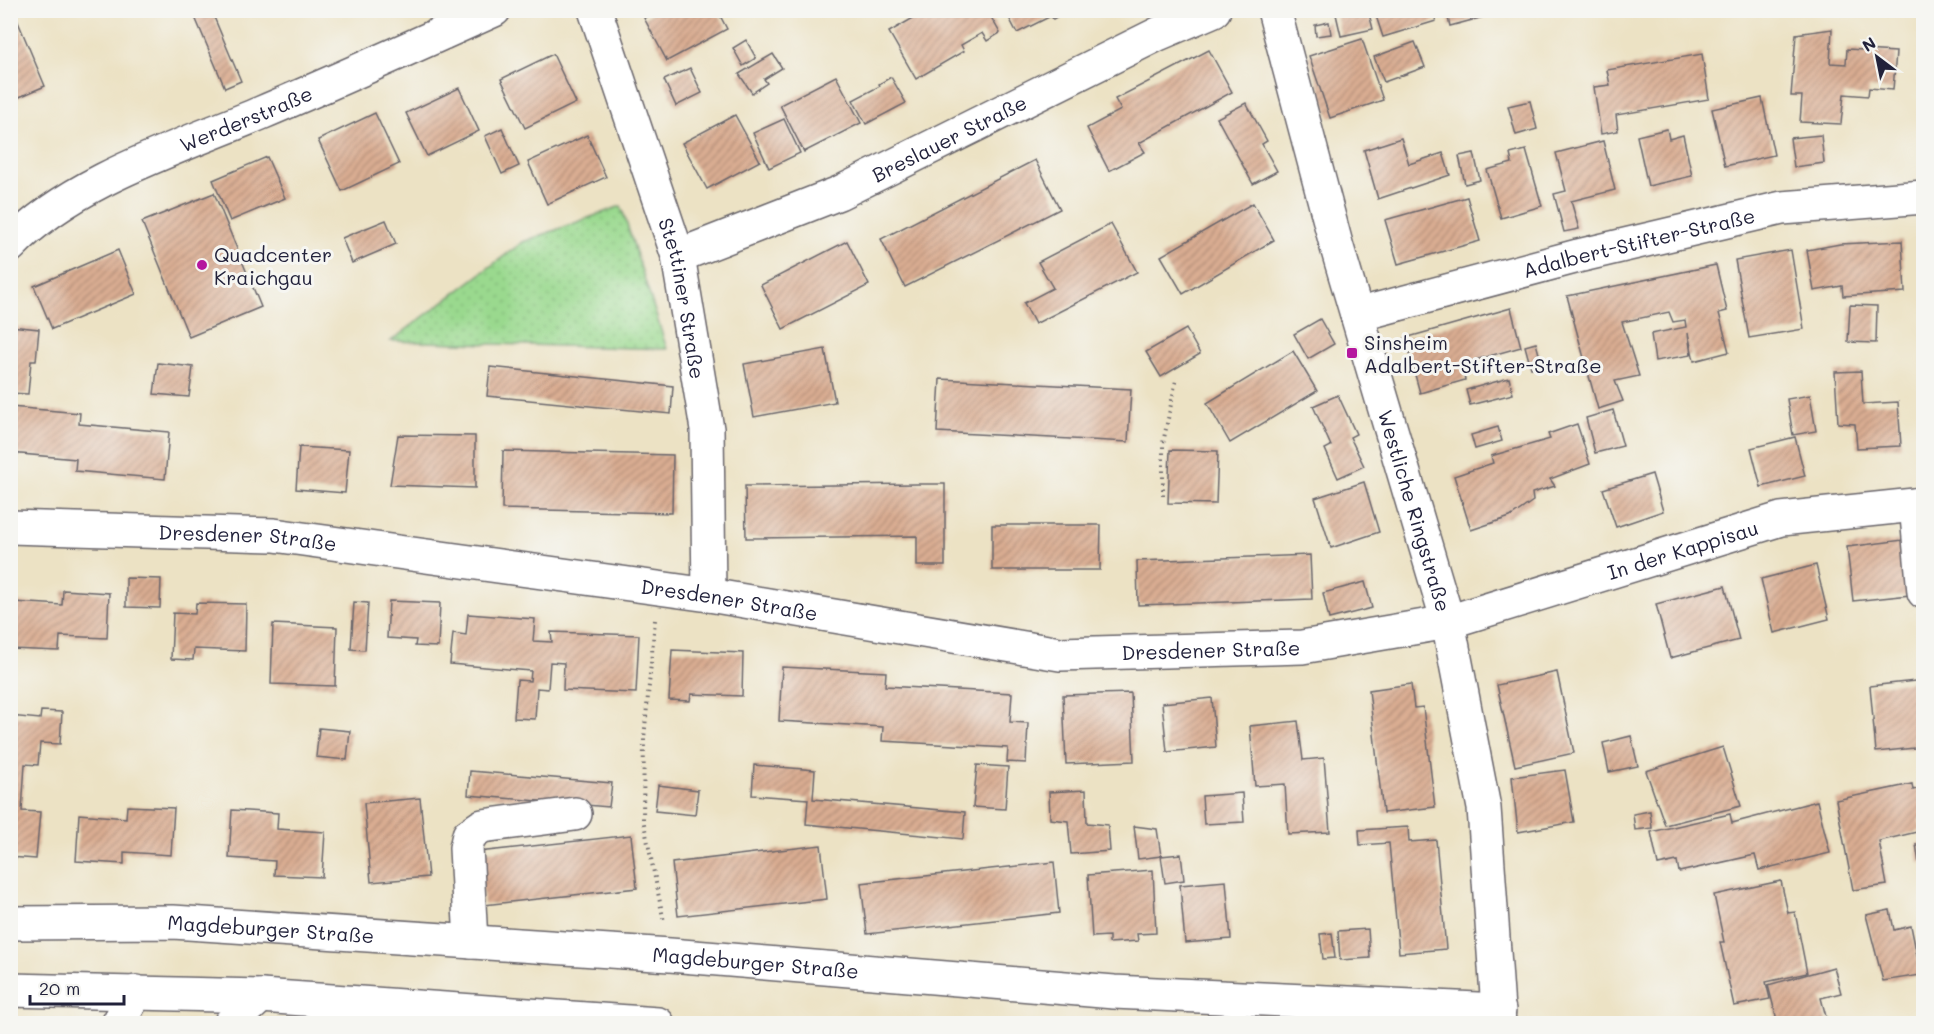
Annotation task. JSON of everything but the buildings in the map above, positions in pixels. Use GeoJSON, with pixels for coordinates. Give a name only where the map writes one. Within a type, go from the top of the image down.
{"type":"FeatureCollection","features":[{"type":"Feature","properties":{"kind":"main road","name":"Werderstraße"},"geometry":{"type":"LineString","coordinates":[[10,246],[28,227],[104,178],[326,85],[494,10]]}},
{"type":"Feature","properties":{"kind":"main road","name":"Stettiner Straße"},"geometry":{"type":"LineString","coordinates":[[595,10],[678,256],[707,429],[709,596]]}},
{"type":"Feature","properties":{"kind":"main road","name":"Breslauer Straße"},"geometry":{"type":"LineString","coordinates":[[678,256],[839,193],[1158,34],[1214,10]]}},
{"type":"Feature","properties":{"kind":"main road","name":"Westliche Ringstraße"},"geometry":{"type":"LineString","coordinates":[[1274,10],[1336,244],[1448,622],[1484,808],[1499,1017]]}},
{"type":"Feature","properties":{"kind":"main road","name":"Adalbert-Stifter-Straße"},"geometry":{"type":"LineString","coordinates":[[1357,315],[1578,256],[1782,208],[1923,197]]}},
{"type":"Feature","properties":{"kind":"main road","name":"In der Kappisau"},"geometry":{"type":"LineString","coordinates":[[1448,622],[1781,519],[1920,504]]}},
{"type":"Feature","properties":{"kind":"main road"},"geometry":{"type":"LineString","coordinates":[[1920,504],[1923,591]]}},
{"type":"Feature","properties":{"kind":"main road","name":"Dresdener Straße"},"geometry":{"type":"LineString","coordinates":[[10,527],[274,535],[658,588],[1060,654],[1302,647],[1448,622]]}},
{"type":"Feature","properties":{"kind":"main road"},"geometry":{"type":"LineString","coordinates":[[471,942],[466,848],[469,835],[482,826],[575,814]]}},
{"type":"Feature","properties":{"kind":"main road","name":"Magdeburger Straße"},"geometry":{"type":"LineString","coordinates":[[10,923],[173,922],[670,956],[1114,992],[1499,1017]]}},
{"type":"Feature","properties":{"kind":"main road"},"geometry":{"type":"LineString","coordinates":[[10,990],[261,996],[658,1023]]}},
{"type":"Feature","properties":{"kind":"main road"},"geometry":{"type":"LineString","coordinates":[[118,1023],[136,992]]}},
{"type":"Feature","properties":{"kind":"main road"},"geometry":{"type":"LineString","coordinates":[[136,992],[148,1023]]}},
{"type":"Feature","properties":{"kind":"main road"},"geometry":{"type":"LineString","coordinates":[[230,1023],[261,996]]}},
{"type":"Feature","properties":{"kind":"path"},"geometry":{"type":"LineString","coordinates":[[1163,496],[1163,443],[1176,380]]}},
{"type":"Feature","properties":{"kind":"path"},"geometry":{"type":"LineString","coordinates":[[658,588],[644,739],[643,819],[670,956]]}},
{"type":"Feature","properties":{"kind":"green space"},"geometry":{"type":"Polygon","coordinates":[[[621,206],[667,349],[391,341],[523,242],[621,206]]]}},
{"type":"Feature","properties":{"kind":"place","name":"Quadcenter Kraichgau"},"geometry":{"type":"Point","coordinates":[202,265]}},
{"type":"Feature","properties":{"kind":"place","name":"Sinsheim Adalbert-Stifter-Straße"},"geometry":{"type":"Point","coordinates":[1352,353]}}]}
